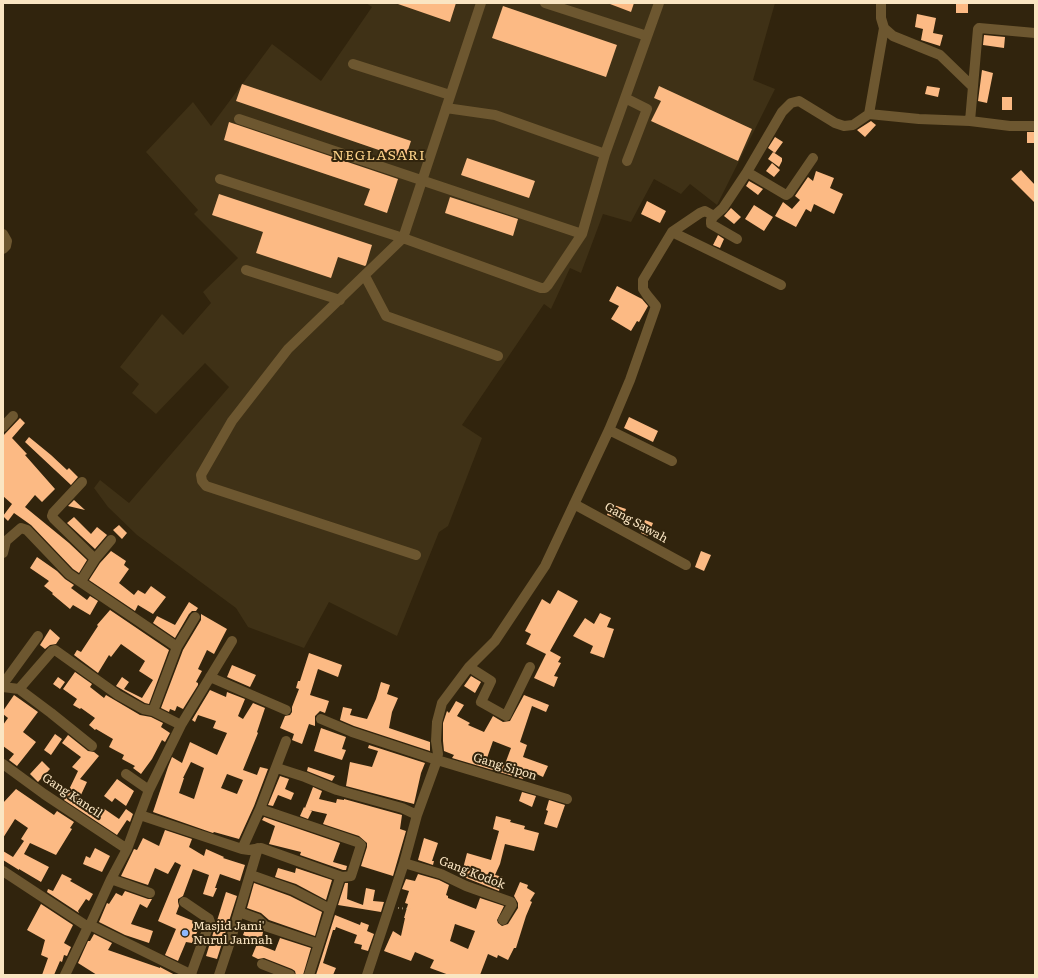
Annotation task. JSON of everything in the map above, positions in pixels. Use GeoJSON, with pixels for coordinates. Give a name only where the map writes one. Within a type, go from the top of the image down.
{"type":"FeatureCollection","features":[{"type":"Feature","properties":{"kind":"street"},"geometry":{"type":"LineString","coordinates":[[416,555],[206,486],[202,481],[201,475],[232,421],[288,349],[403,238],[482,3]]}},
{"type":"Feature","properties":{"kind":"street"},"geometry":{"type":"LineString","coordinates":[[545,3],[647,36]]}},
{"type":"Feature","properties":{"kind":"street"},"geometry":{"type":"LineString","coordinates":[[220,179],[403,238],[541,288],[545,288],[582,234],[605,154],[659,3]]}},
{"type":"Feature","properties":{"kind":"street"},"geometry":{"type":"LineString","coordinates":[[869,114],[884,28],[881,18],[881,3]]}},
{"type":"Feature","properties":{"kind":"street"},"geometry":{"type":"LineString","coordinates":[[884,28],[893,36],[940,55],[973,87]]}},
{"type":"Feature","properties":{"kind":"street"},"geometry":{"type":"LineString","coordinates":[[970,121],[978,29],[1035,33]]}},
{"type":"Feature","properties":{"kind":"street"},"geometry":{"type":"LineString","coordinates":[[354,64],[450,95]]}},
{"type":"Feature","properties":{"kind":"street"},"geometry":{"type":"LineString","coordinates":[[625,98],[647,109],[627,161]]}},
{"type":"Feature","properties":{"kind":"street"},"geometry":{"type":"LineString","coordinates":[[737,239],[711,224],[711,220],[723,208],[747,172],[782,112],[791,103],[799,101],[835,123],[844,126],[852,124],[869,114],[919,119],[970,121],[1010,126],[1035,126]]}},
{"type":"Feature","properties":{"kind":"street"},"geometry":{"type":"LineString","coordinates":[[446,108],[495,115],[605,154]]}},
{"type":"Feature","properties":{"kind":"street"},"geometry":{"type":"LineString","coordinates":[[238,119],[582,234]]}},
{"type":"Feature","properties":{"kind":"street"},"geometry":{"type":"LineString","coordinates":[[747,172],[786,195],[789,193],[813,158]]}},
{"type":"Feature","properties":{"kind":"street"},"geometry":{"type":"LineString","coordinates":[[367,975],[404,863],[417,815],[437,760],[437,722],[442,703],[469,667],[495,641],[545,566],[609,430],[630,380],[656,306],[643,289],[643,280],[672,232],[700,212],[705,211],[714,216]]}},
{"type":"Feature","properties":{"kind":"street"},"geometry":{"type":"LineString","coordinates":[[672,232],[781,285]]}},
{"type":"Feature","properties":{"kind":"street"},"geometry":{"type":"LineString","coordinates":[[3,234],[7,241],[6,246],[3,249]]}},
{"type":"Feature","properties":{"kind":"street"},"geometry":{"type":"LineString","coordinates":[[246,270],[340,300]]}},
{"type":"Feature","properties":{"kind":"street"},"geometry":{"type":"LineString","coordinates":[[365,276],[386,316],[498,356]]}},
{"type":"Feature","properties":{"kind":"street"},"geometry":{"type":"LineString","coordinates":[[3,427],[13,416]]}},
{"type":"Feature","properties":{"kind":"street"},"geometry":{"type":"LineString","coordinates":[[609,430],[672,461]]}},
{"type":"Feature","properties":{"kind":"street"},"geometry":{"type":"LineString","coordinates":[[82,482],[53,513],[52,516],[95,559]]}},
{"type":"Feature","properties":{"kind":"street","name":"Gang Sawah"},"geometry":{"type":"LineString","coordinates":[[574,504],[686,565]]}},
{"type":"Feature","properties":{"kind":"street"},"geometry":{"type":"LineString","coordinates":[[3,554],[6,541],[21,528],[27,530],[69,574],[177,647]]}},
{"type":"Feature","properties":{"kind":"street"},"geometry":{"type":"LineString","coordinates":[[81,581],[95,559],[110,540]]}},
{"type":"Feature","properties":{"kind":"street"},"geometry":{"type":"LineString","coordinates":[[153,710],[177,647],[195,617]]}},
{"type":"Feature","properties":{"kind":"street"},"geometry":{"type":"LineString","coordinates":[[38,636],[3,685],[19,689],[92,746]]}},
{"type":"Feature","properties":{"kind":"street"},"geometry":{"type":"LineString","coordinates":[[64,975],[127,849],[149,790],[181,725],[232,641]]}},
{"type":"Feature","properties":{"kind":"street"},"geometry":{"type":"LineString","coordinates":[[19,689],[55,650],[118,695],[143,709],[153,710],[181,725]]}},
{"type":"Feature","properties":{"kind":"street"},"geometry":{"type":"LineString","coordinates":[[469,667],[491,681],[481,702],[506,716],[530,667]]}},
{"type":"Feature","properties":{"kind":"street"},"geometry":{"type":"LineString","coordinates":[[210,677],[286,710]]}},
{"type":"Feature","properties":{"kind":"street","name":"Gang Sipon"},"geometry":{"type":"LineString","coordinates":[[321,719],[352,732],[437,760],[567,799]]}},
{"type":"Feature","properties":{"kind":"street"},"geometry":{"type":"LineString","coordinates":[[242,849],[277,768],[286,742]]}},
{"type":"Feature","properties":{"kind":"street","name":"Gang Kancil"},"geometry":{"type":"LineString","coordinates":[[3,764],[44,794],[127,849]]}},
{"type":"Feature","properties":{"kind":"street"},"geometry":{"type":"LineString","coordinates":[[277,768],[337,790],[402,808],[417,815]]}},
{"type":"Feature","properties":{"kind":"street"},"geometry":{"type":"LineString","coordinates":[[126,774],[149,790]]}},
{"type":"Feature","properties":{"kind":"street"},"geometry":{"type":"LineString","coordinates":[[140,815],[242,849],[250,850],[261,848],[342,876],[351,876],[361,847],[360,843],[260,809]]}},
{"type":"Feature","properties":{"kind":"street"},"geometry":{"type":"LineString","coordinates":[[219,975],[251,875],[258,848]]}},
{"type":"Feature","properties":{"kind":"street","name":"Gang Kodok"},"geometry":{"type":"LineString","coordinates":[[404,863],[441,874],[466,886],[511,902],[512,905],[503,920]]}},
{"type":"Feature","properties":{"kind":"street"},"geometry":{"type":"LineString","coordinates":[[3,871],[89,926],[192,975],[210,922],[209,919],[184,902]]}},
{"type":"Feature","properties":{"kind":"street"},"geometry":{"type":"LineString","coordinates":[[251,875],[293,890],[330,909]]}},
{"type":"Feature","properties":{"kind":"street"},"geometry":{"type":"LineString","coordinates":[[309,975],[340,878],[342,876]]}},
{"type":"Feature","properties":{"kind":"street"},"geometry":{"type":"LineString","coordinates":[[111,879],[150,893]]}},
{"type":"Feature","properties":{"kind":"street"},"geometry":{"type":"LineString","coordinates":[[239,912],[258,919],[265,926],[319,944]]}},
{"type":"Feature","properties":{"kind":"street"},"geometry":{"type":"LineString","coordinates":[[262,964],[290,975]]}},
{"type":"Feature","properties":{"kind":"shaded area"},"geometry":{"type":"Polygon","coordinates":[[[366,3],[775,3],[753,80],[775,89],[717,205],[690,184],[681,194],[654,179],[631,222],[603,214],[581,273],[570,268],[551,309],[544,304],[462,425],[482,438],[448,526],[439,532],[397,636],[329,602],[304,648],[248,627],[236,608],[137,535],[108,507],[94,488],[100,480],[129,503],[229,387],[205,363],[156,414],[132,393],[139,384],[120,367],[162,314],[183,335],[211,303],[203,292],[238,258],[194,214],[198,210],[146,152],[193,102],[211,126],[272,44],[321,81],[372,7],[366,3]]]}},
{"type":"Feature","properties":{"kind":"building"},"geometry":{"type":"Polygon","coordinates":[[[398,3],[456,3],[450,22],[398,3]]]}},
{"type":"Feature","properties":{"kind":"building"},"geometry":{"type":"Polygon","coordinates":[[[610,3],[634,3],[631,12],[610,3]]]}},
{"type":"Feature","properties":{"kind":"building"},"geometry":{"type":"Polygon","coordinates":[[[956,3],[968,3],[968,13],[956,13],[956,3]]]}},
{"type":"Feature","properties":{"kind":"building"},"geometry":{"type":"Polygon","coordinates":[[[503,6],[617,45],[606,77],[492,38],[503,6]]]}},
{"type":"Feature","properties":{"kind":"building"},"geometry":{"type":"Polygon","coordinates":[[[917,14],[936,18],[933,33],[943,35],[940,46],[921,40],[923,29],[915,27],[917,14]]]}},
{"type":"Feature","properties":{"kind":"building"},"geometry":{"type":"Polygon","coordinates":[[[984,35],[1005,37],[1004,48],[983,45],[984,35]]]}},
{"type":"Feature","properties":{"kind":"building"},"geometry":{"type":"Polygon","coordinates":[[[982,70],[993,73],[987,103],[978,101],[982,70]]]}},
{"type":"Feature","properties":{"kind":"building"},"geometry":{"type":"Polygon","coordinates":[[[242,84],[411,141],[405,159],[236,101],[242,84]]]}},
{"type":"Feature","properties":{"kind":"building"},"geometry":{"type":"Polygon","coordinates":[[[659,86],[752,129],[738,161],[651,121],[661,101],[654,98],[659,86]]]}},
{"type":"Feature","properties":{"kind":"building"},"geometry":{"type":"Polygon","coordinates":[[[927,86],[940,88],[938,97],[925,94],[927,86]]]}},
{"type":"Feature","properties":{"kind":"building"},"geometry":{"type":"Polygon","coordinates":[[[1002,97],[1012,97],[1012,110],[1002,110],[1002,97]]]}},
{"type":"Feature","properties":{"kind":"building"},"geometry":{"type":"Polygon","coordinates":[[[871,121],[876,125],[865,137],[857,130],[871,121]]]}},
{"type":"Feature","properties":{"kind":"building"},"geometry":{"type":"Polygon","coordinates":[[[229,122],[398,179],[387,213],[364,205],[370,189],[224,140],[229,122]]]}},
{"type":"Feature","properties":{"kind":"building"},"geometry":{"type":"Polygon","coordinates":[[[1027,132],[1035,132],[1035,143],[1027,143],[1027,132]]]}},
{"type":"Feature","properties":{"kind":"building"},"geometry":{"type":"Polygon","coordinates":[[[775,137],[783,142],[775,153],[768,148],[775,137]]]}},
{"type":"Feature","properties":{"kind":"building"},"geometry":{"type":"Polygon","coordinates":[[[773,152],[782,158],[779,167],[768,159],[773,152]]]}},
{"type":"Feature","properties":{"kind":"building"},"geometry":{"type":"Polygon","coordinates":[[[467,158],[535,181],[529,198],[461,175],[467,158]]]}},
{"type":"Feature","properties":{"kind":"building"},"geometry":{"type":"Polygon","coordinates":[[[772,163],[780,170],[774,177],[766,171],[772,163]]]}},
{"type":"Feature","properties":{"kind":"building"},"geometry":{"type":"Polygon","coordinates":[[[1021,170],[1035,185],[1035,203],[1011,179],[1021,170]]]}},
{"type":"Feature","properties":{"kind":"building"},"geometry":{"type":"Polygon","coordinates":[[[816,171],[834,178],[830,188],[843,194],[834,214],[814,204],[811,212],[806,209],[796,227],[775,216],[783,202],[792,209],[800,200],[795,196],[808,177],[813,181],[816,171]]]}},
{"type":"Feature","properties":{"kind":"building"},"geometry":{"type":"Polygon","coordinates":[[[749,181],[763,189],[758,195],[746,186],[749,181]]]}},
{"type":"Feature","properties":{"kind":"building"},"geometry":{"type":"Polygon","coordinates":[[[219,194],[372,245],[366,265],[365,266],[338,257],[331,278],[256,253],[263,232],[212,215],[219,194]]]}},
{"type":"Feature","properties":{"kind":"building"},"geometry":{"type":"Polygon","coordinates":[[[450,197],[518,219],[513,236],[445,213],[450,197]]]}},
{"type":"Feature","properties":{"kind":"building"},"geometry":{"type":"Polygon","coordinates":[[[647,201],[666,211],[660,223],[641,214],[647,201]]]}},
{"type":"Feature","properties":{"kind":"building"},"geometry":{"type":"Polygon","coordinates":[[[754,205],[773,217],[764,231],[745,219],[754,205]]]}},
{"type":"Feature","properties":{"kind":"building"},"geometry":{"type":"Polygon","coordinates":[[[731,208],[741,217],[734,224],[724,216],[731,208]]]}},
{"type":"Feature","properties":{"kind":"building"},"geometry":{"type":"Polygon","coordinates":[[[718,235],[724,239],[720,248],[713,245],[718,235]]]}},
{"type":"Feature","properties":{"kind":"building"},"geometry":{"type":"Polygon","coordinates":[[[617,286],[642,299],[648,306],[639,322],[637,321],[631,331],[611,319],[619,306],[609,301],[617,286]]]}},
{"type":"Feature","properties":{"kind":"building"},"geometry":{"type":"Polygon","coordinates":[[[629,417],[658,431],[653,442],[624,428],[629,417]]]}},
{"type":"Feature","properties":{"kind":"building"},"geometry":{"type":"Polygon","coordinates":[[[20,418],[25,423],[12,438],[55,489],[42,502],[35,495],[25,507],[69,543],[87,560],[79,573],[73,569],[31,525],[14,513],[8,521],[3,516],[12,504],[3,496],[3,436],[20,418]]]}},
{"type":"Feature","properties":{"kind":"building"},"geometry":{"type":"Polygon","coordinates":[[[29,437],[67,470],[69,468],[78,477],[71,485],[25,442],[29,437]]]}},
{"type":"Feature","properties":{"kind":"building"},"geometry":{"type":"Polygon","coordinates":[[[74,500],[85,510],[68,506],[74,500]]]}},
{"type":"Feature","properties":{"kind":"building"},"geometry":{"type":"Polygon","coordinates":[[[611,504],[626,509],[622,520],[607,515],[611,504]]]}},
{"type":"Feature","properties":{"kind":"building"},"geometry":{"type":"Polygon","coordinates":[[[74,517],[91,534],[97,527],[107,535],[95,549],[67,523],[74,517]]]}},
{"type":"Feature","properties":{"kind":"building"},"geometry":{"type":"Polygon","coordinates":[[[645,520],[653,523],[648,536],[641,533],[645,520]]]}},
{"type":"Feature","properties":{"kind":"building"},"geometry":{"type":"Polygon","coordinates":[[[119,525],[127,533],[122,539],[113,530],[119,525]]]}},
{"type":"Feature","properties":{"kind":"building"},"geometry":{"type":"Polygon","coordinates":[[[111,551],[126,561],[124,565],[129,569],[119,583],[134,595],[138,590],[145,594],[151,586],[166,597],[153,614],[138,605],[135,611],[89,580],[100,563],[111,551]]]}},
{"type":"Feature","properties":{"kind":"building"},"geometry":{"type":"Polygon","coordinates":[[[701,551],[711,555],[704,571],[695,567],[701,551]]]}},
{"type":"Feature","properties":{"kind":"building"},"geometry":{"type":"Polygon","coordinates":[[[37,557],[74,585],[71,588],[87,600],[90,596],[98,601],[90,615],[73,605],[70,609],[44,586],[49,581],[30,568],[37,557]]]}},
{"type":"Feature","properties":{"kind":"building"},"geometry":{"type":"Polygon","coordinates":[[[558,590],[578,601],[550,651],[561,657],[558,662],[561,663],[554,676],[558,677],[554,687],[534,678],[546,654],[526,644],[531,634],[525,631],[542,599],[550,604],[558,590]]]}},
{"type":"Feature","properties":{"kind":"building"},"geometry":{"type":"Polygon","coordinates":[[[189,602],[198,608],[196,611],[192,611],[189,614],[175,638],[153,623],[157,616],[175,625],[189,602]]]}},
{"type":"Feature","properties":{"kind":"building"},"geometry":{"type":"Polygon","coordinates":[[[110,610],[169,650],[149,704],[116,686],[122,677],[129,682],[124,689],[142,698],[153,680],[139,671],[145,661],[121,644],[111,657],[109,655],[98,673],[74,655],[77,650],[81,652],[98,626],[97,625],[110,610]]]}},
{"type":"Feature","properties":{"kind":"building"},"geometry":{"type":"Polygon","coordinates":[[[600,613],[611,618],[607,627],[614,629],[604,658],[590,653],[593,646],[573,636],[585,618],[594,624],[600,613]]]}},
{"type":"Feature","properties":{"kind":"building"},"geometry":{"type":"Polygon","coordinates":[[[201,614],[227,629],[214,654],[207,650],[198,669],[202,671],[196,682],[198,685],[183,709],[177,706],[175,711],[170,709],[169,712],[161,708],[183,650],[201,620],[201,614]]]}},
{"type":"Feature","properties":{"kind":"building"},"geometry":{"type":"Polygon","coordinates":[[[50,629],[60,638],[56,644],[50,645],[45,649],[40,645],[50,629]]]}},
{"type":"Feature","properties":{"kind":"building"},"geometry":{"type":"Polygon","coordinates":[[[309,653],[342,665],[338,677],[318,669],[310,695],[329,701],[325,713],[320,711],[315,716],[315,726],[309,724],[302,744],[292,740],[294,734],[280,728],[285,716],[290,715],[292,712],[292,707],[299,689],[296,688],[298,681],[300,681],[309,653]]]}},
{"type":"Feature","properties":{"kind":"building"},"geometry":{"type":"Polygon","coordinates":[[[232,665],[256,675],[250,687],[227,677],[232,665]]]}},
{"type":"Feature","properties":{"kind":"building"},"geometry":{"type":"Polygon","coordinates":[[[75,672],[92,684],[90,687],[104,698],[106,695],[140,715],[151,717],[163,723],[161,727],[170,733],[165,742],[162,740],[152,759],[141,774],[133,768],[135,766],[122,759],[124,755],[109,747],[113,739],[96,729],[95,730],[89,725],[95,718],[81,708],[80,709],[73,705],[77,699],[63,689],[75,672]]]}},
{"type":"Feature","properties":{"kind":"building"},"geometry":{"type":"Polygon","coordinates":[[[471,676],[481,682],[475,693],[464,686],[471,676]]]}},
{"type":"Feature","properties":{"kind":"building"},"geometry":{"type":"Polygon","coordinates":[[[58,677],[65,682],[60,689],[53,684],[58,677]]]}},
{"type":"Feature","properties":{"kind":"building"},"geometry":{"type":"Polygon","coordinates":[[[381,682],[390,685],[387,694],[398,698],[392,712],[389,728],[430,742],[430,751],[340,720],[343,707],[352,709],[350,715],[367,719],[376,699],[381,682]]]}},
{"type":"Feature","properties":{"kind":"building"},"geometry":{"type":"Polygon","coordinates":[[[210,690],[226,697],[227,692],[245,699],[238,716],[243,719],[253,703],[265,708],[257,732],[258,733],[243,770],[257,775],[260,767],[268,769],[254,806],[239,839],[213,833],[153,812],[172,757],[182,763],[190,742],[217,755],[227,733],[213,728],[216,721],[198,715],[195,722],[192,720],[210,690]],[[191,762],[183,778],[179,793],[194,799],[204,768],[191,762]],[[227,774],[221,788],[237,794],[243,780],[227,774]]]}},
{"type":"Feature","properties":{"kind":"building"},"geometry":{"type":"Polygon","coordinates":[[[14,695],[38,712],[23,732],[36,742],[17,766],[9,760],[14,754],[3,746],[3,725],[8,718],[3,714],[3,711],[14,695]]]}},
{"type":"Feature","properties":{"kind":"building"},"geometry":{"type":"Polygon","coordinates":[[[524,695],[549,705],[546,712],[532,706],[520,742],[527,745],[523,757],[548,766],[543,777],[526,769],[523,779],[452,758],[454,755],[444,751],[443,723],[447,711],[449,713],[456,701],[464,705],[457,716],[470,723],[468,725],[484,732],[493,716],[503,722],[510,721],[524,695]],[[493,741],[487,758],[505,764],[511,748],[493,741]]]}},
{"type":"Feature","properties":{"kind":"building"},"geometry":{"type":"Polygon","coordinates":[[[321,728],[346,737],[342,749],[346,750],[342,760],[314,751],[321,728]]]}},
{"type":"Feature","properties":{"kind":"building"},"geometry":{"type":"Polygon","coordinates":[[[55,734],[62,739],[51,755],[44,750],[55,734]]]}},
{"type":"Feature","properties":{"kind":"building"},"geometry":{"type":"Polygon","coordinates":[[[68,735],[88,751],[94,752],[99,756],[80,779],[87,782],[80,797],[100,813],[103,808],[119,819],[126,809],[133,814],[130,822],[127,820],[117,835],[64,800],[78,771],[72,767],[81,757],[62,743],[68,735]]]}},
{"type":"Feature","properties":{"kind":"building"},"geometry":{"type":"Polygon","coordinates":[[[369,745],[425,763],[421,773],[414,804],[346,786],[350,762],[372,767],[378,751],[368,748],[369,745]]]}},
{"type":"Feature","properties":{"kind":"building"},"geometry":{"type":"Polygon","coordinates":[[[42,761],[50,769],[38,782],[30,774],[42,761]]]}},
{"type":"Feature","properties":{"kind":"building"},"geometry":{"type":"Polygon","coordinates":[[[308,767],[335,776],[332,781],[307,771],[308,767]]]}},
{"type":"Feature","properties":{"kind":"building"},"geometry":{"type":"Polygon","coordinates":[[[280,776],[289,779],[285,789],[294,793],[291,800],[278,795],[273,806],[268,805],[280,776]]]}},
{"type":"Feature","properties":{"kind":"building"},"geometry":{"type":"Polygon","coordinates":[[[117,779],[134,791],[126,806],[115,798],[112,802],[104,796],[117,779]]]}},
{"type":"Feature","properties":{"kind":"building"},"geometry":{"type":"Polygon","coordinates":[[[313,787],[322,791],[319,799],[336,803],[337,799],[344,799],[402,815],[400,829],[406,831],[393,876],[361,866],[367,843],[359,836],[323,824],[327,814],[309,810],[312,811],[308,819],[300,816],[304,807],[305,808],[313,787]]]}},
{"type":"Feature","properties":{"kind":"building"},"geometry":{"type":"Polygon","coordinates":[[[16,789],[54,815],[57,811],[74,822],[70,828],[72,829],[56,855],[30,843],[24,854],[49,867],[41,882],[3,860],[3,851],[13,857],[24,841],[21,839],[28,828],[15,819],[3,838],[3,803],[16,789]]]}},
{"type":"Feature","properties":{"kind":"building"},"geometry":{"type":"Polygon","coordinates":[[[522,792],[536,796],[532,807],[519,801],[522,792]]]}},
{"type":"Feature","properties":{"kind":"building"},"geometry":{"type":"Polygon","coordinates":[[[549,800],[565,805],[557,828],[544,824],[548,811],[546,810],[549,800]]]}},
{"type":"Feature","properties":{"kind":"building"},"geometry":{"type":"Polygon","coordinates":[[[496,816],[525,826],[524,829],[539,833],[534,851],[505,844],[500,864],[495,875],[503,877],[499,891],[461,876],[467,853],[491,860],[499,831],[493,829],[496,816]]]}},
{"type":"Feature","properties":{"kind":"building"},"geometry":{"type":"Polygon","coordinates":[[[264,817],[340,843],[333,862],[347,866],[346,870],[300,855],[301,852],[269,844],[275,826],[262,820],[264,817]]]}},
{"type":"Feature","properties":{"kind":"building"},"geometry":{"type":"Polygon","coordinates":[[[165,830],[192,839],[189,847],[204,856],[206,849],[224,857],[223,858],[245,865],[240,881],[220,874],[215,888],[217,888],[213,897],[203,894],[209,875],[193,869],[183,896],[178,899],[179,906],[176,914],[201,924],[192,943],[186,942],[178,961],[165,955],[176,929],[158,921],[181,865],[175,862],[168,874],[155,868],[148,885],[121,876],[134,849],[137,850],[143,838],[159,846],[165,830]]]}},
{"type":"Feature","properties":{"kind":"building"},"geometry":{"type":"Polygon","coordinates":[[[424,838],[438,843],[432,861],[434,861],[433,865],[418,860],[424,838]]]}},
{"type":"Feature","properties":{"kind":"building"},"geometry":{"type":"Polygon","coordinates":[[[95,848],[110,856],[102,872],[83,864],[86,856],[90,858],[95,848]]]}},
{"type":"Feature","properties":{"kind":"building"},"geometry":{"type":"Polygon","coordinates":[[[278,868],[295,873],[296,868],[332,880],[326,900],[296,884],[275,877],[278,868]]]}},
{"type":"Feature","properties":{"kind":"building"},"geometry":{"type":"Polygon","coordinates":[[[62,874],[72,879],[70,881],[93,894],[89,901],[86,899],[78,911],[79,913],[47,892],[48,889],[53,891],[62,874]]]}},
{"type":"Feature","properties":{"kind":"building"},"geometry":{"type":"Polygon","coordinates":[[[418,874],[439,880],[449,885],[446,895],[448,898],[476,909],[480,898],[504,906],[497,920],[502,926],[508,924],[518,908],[518,903],[514,896],[520,882],[528,885],[527,888],[535,893],[530,901],[532,902],[516,948],[514,948],[508,960],[498,955],[497,958],[488,954],[480,975],[449,975],[430,968],[434,960],[415,952],[411,961],[384,951],[393,931],[401,936],[408,904],[405,903],[409,891],[402,889],[406,879],[415,881],[418,874]],[[455,924],[450,941],[468,949],[475,931],[455,924]]]}},
{"type":"Feature","properties":{"kind":"building"},"geometry":{"type":"Polygon","coordinates":[[[254,883],[290,896],[322,912],[315,936],[269,920],[261,913],[247,908],[254,883]]]}},
{"type":"Feature","properties":{"kind":"building"},"geometry":{"type":"Polygon","coordinates":[[[345,883],[348,883],[347,899],[363,905],[366,888],[375,890],[373,901],[384,902],[381,912],[338,905],[345,883]]]}},
{"type":"Feature","properties":{"kind":"building"},"geometry":{"type":"Polygon","coordinates":[[[125,891],[152,899],[147,908],[140,904],[131,924],[153,931],[149,943],[125,935],[99,922],[107,903],[109,904],[116,893],[122,896],[125,891]]]}},
{"type":"Feature","properties":{"kind":"building"},"geometry":{"type":"Polygon","coordinates":[[[226,892],[237,896],[217,959],[206,956],[226,892]]]}},
{"type":"Feature","properties":{"kind":"building"},"geometry":{"type":"Polygon","coordinates":[[[41,904],[73,925],[64,943],[71,947],[67,956],[64,955],[62,962],[60,961],[54,975],[42,975],[48,958],[41,955],[45,940],[27,930],[41,904]]]}},
{"type":"Feature","properties":{"kind":"building"},"geometry":{"type":"Polygon","coordinates":[[[335,915],[360,925],[361,922],[369,925],[367,931],[374,934],[368,951],[361,949],[362,945],[354,943],[357,935],[336,927],[335,930],[333,930],[323,963],[336,968],[333,975],[316,975],[335,915]]]}},
{"type":"Feature","properties":{"kind":"building"},"geometry":{"type":"Polygon","coordinates":[[[248,922],[263,932],[261,942],[243,935],[248,922]]]}},
{"type":"Feature","properties":{"kind":"building"},"geometry":{"type":"Polygon","coordinates":[[[94,934],[112,943],[108,950],[160,967],[175,975],[97,975],[78,963],[88,941],[90,941],[94,934]]]}},
{"type":"Feature","properties":{"kind":"building"},"geometry":{"type":"Polygon","coordinates":[[[280,938],[311,948],[303,975],[296,975],[295,971],[292,969],[264,958],[258,959],[252,956],[257,944],[275,951],[280,938]]]}},
{"type":"Feature","properties":{"kind":"place","name":"Masjid Jami' Nurul Jannah"},"geometry":{"type":"Point","coordinates":[185,933]}},
{"type":"Feature","properties":{"kind":"district","name":"NEGLASARI"},"geometry":{"type":"Point","coordinates":[379,156]}}]}
